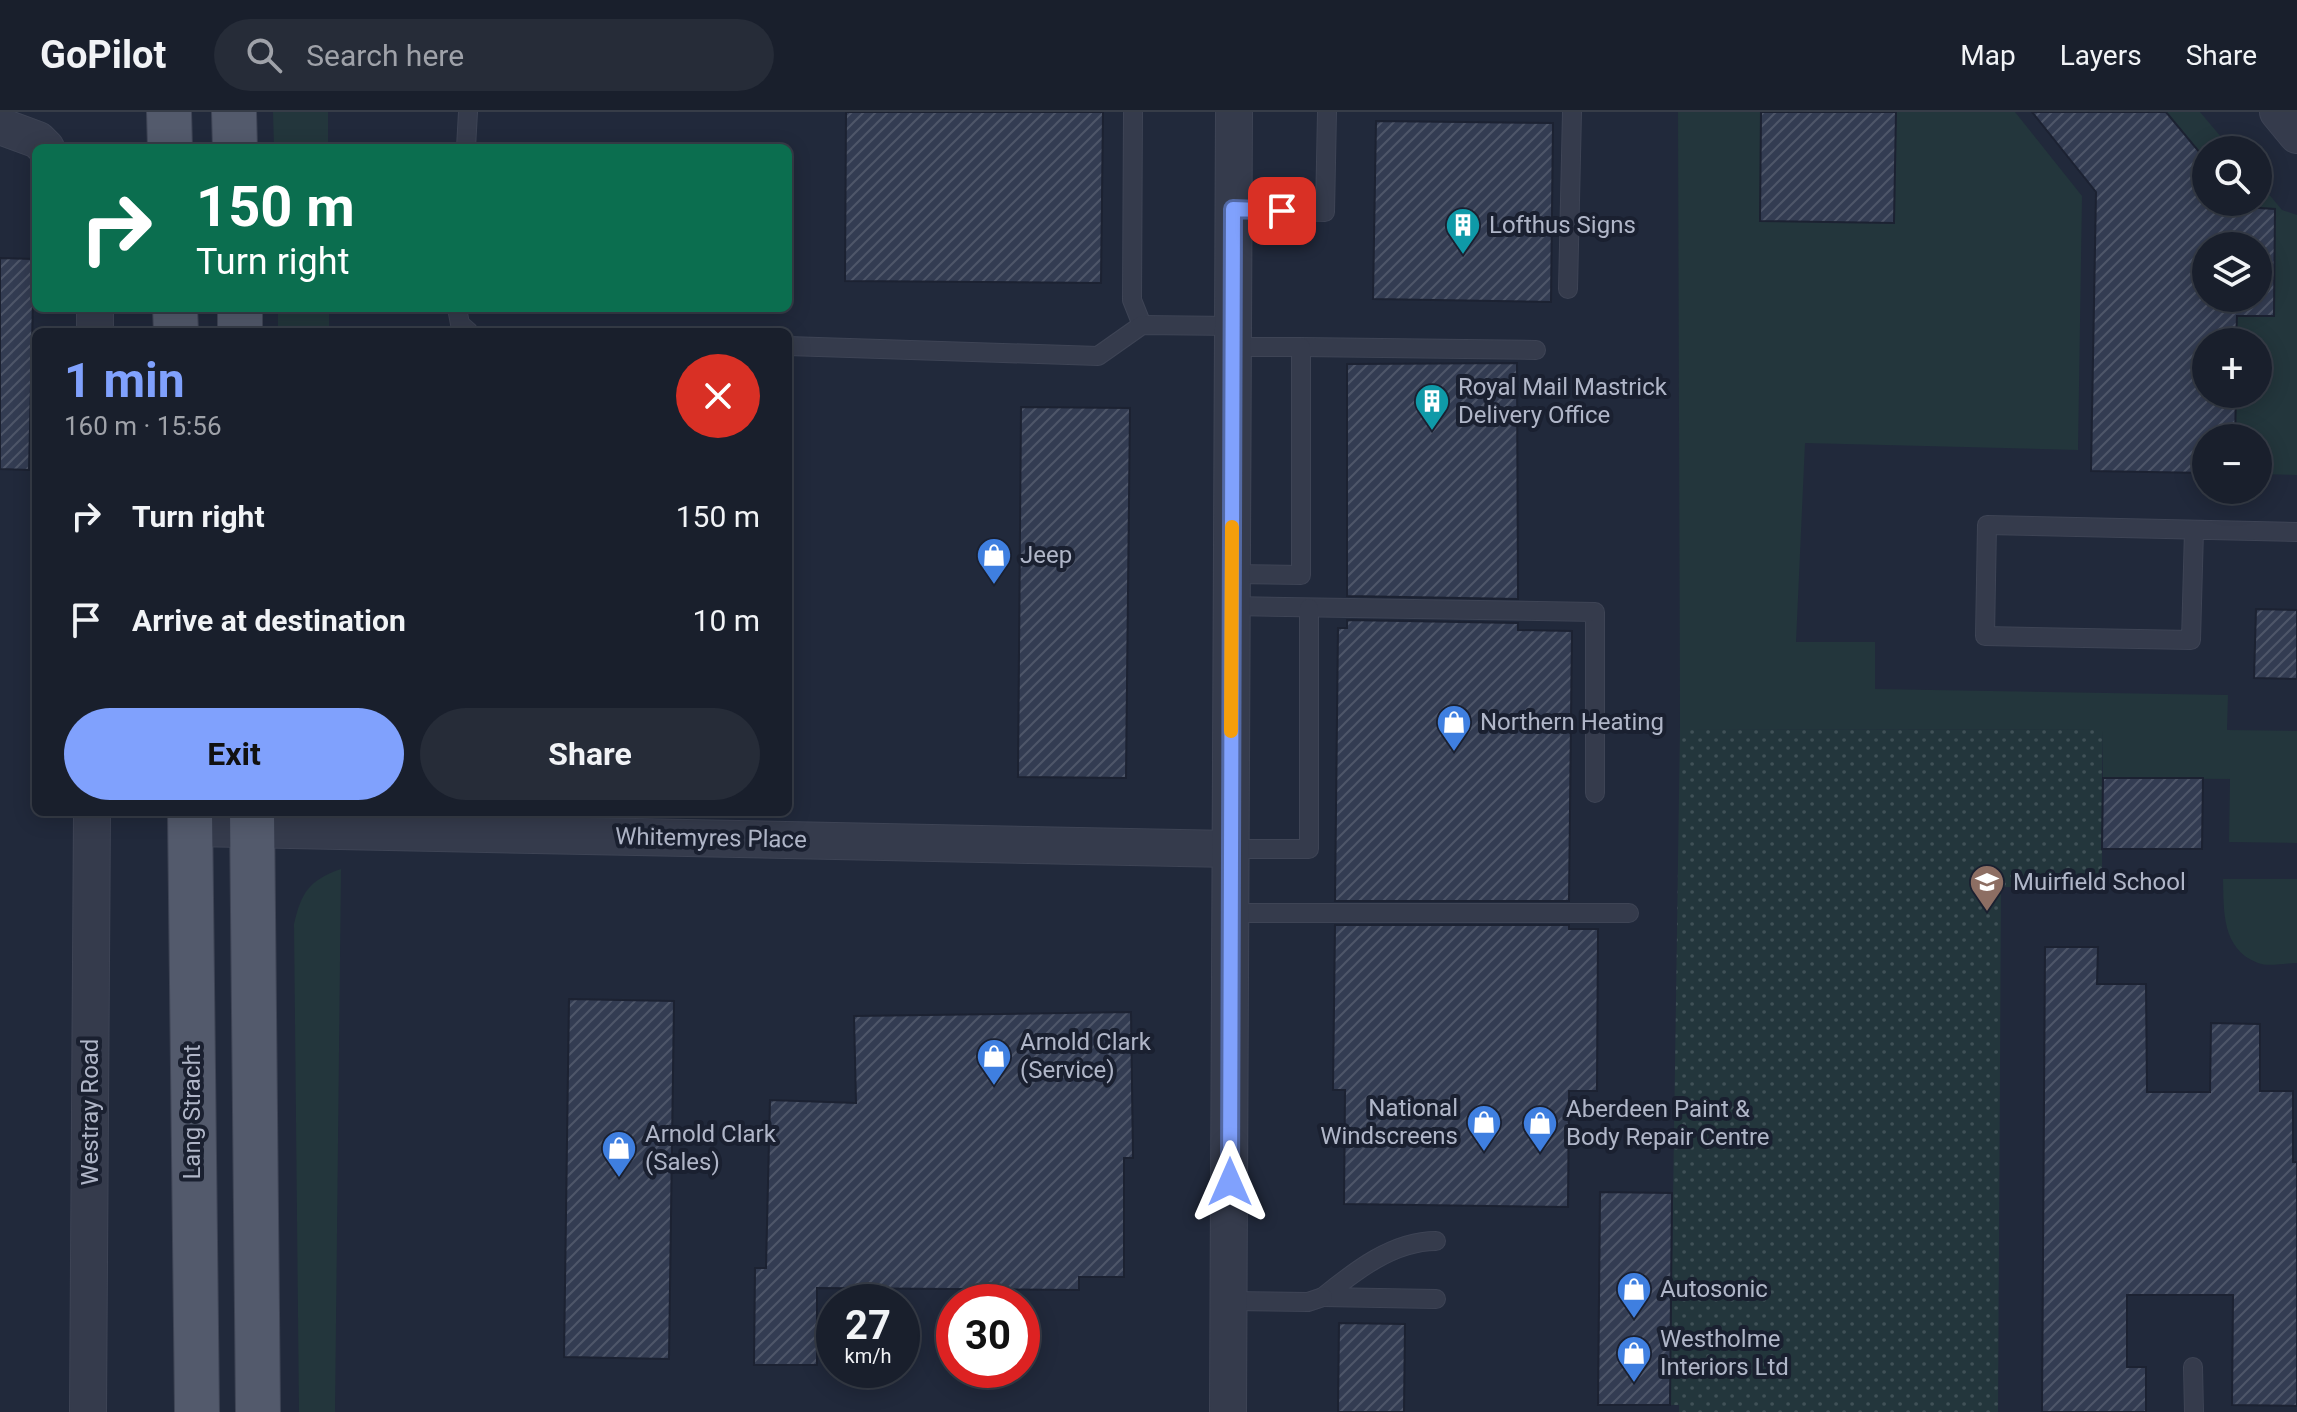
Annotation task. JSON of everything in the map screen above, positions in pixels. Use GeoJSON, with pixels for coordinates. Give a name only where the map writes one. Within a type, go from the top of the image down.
{"type":"FeatureCollection","features":[{"type":"Feature","properties":{"kind":"main road"},"geometry":{"type":"LineString","coordinates":[[169,112],[170,144]]}},
{"type":"Feature","properties":{"kind":"main road"},"geometry":{"type":"LineString","coordinates":[[234,112],[235,144]]}},
{"type":"Feature","properties":{"kind":"main road","name":"Lang Stracht"},"geometry":{"type":"LineString","coordinates":[[191,820],[197,1412]]}},
{"type":"Feature","properties":{"kind":"main road"},"geometry":{"type":"LineString","coordinates":[[252,820],[258,1412]]}},
{"type":"Feature","properties":{"kind":"street"},"geometry":{"type":"LineString","coordinates":[[1228,1412],[1234,112]]}},
{"type":"Feature","properties":{"kind":"street"},"geometry":{"type":"LineString","coordinates":[[2278,112],[2297,135]]}},
{"type":"Feature","properties":{"kind":"street"},"geometry":{"type":"LineString","coordinates":[[0,126],[42,144]]}},
{"type":"Feature","properties":{"kind":"street","name":"Westray Road"},"geometry":{"type":"LineString","coordinates":[[88,1412],[92,816]]}},
{"type":"Feature","properties":{"kind":"street","name":"Whitemyres Place"},"geometry":{"type":"LineString","coordinates":[[191,820],[1231,849]]}},
{"type":"Feature","properties":{"kind":"lane"},"geometry":{"type":"LineString","coordinates":[[466,144],[468,112]]}},
{"type":"Feature","properties":{"kind":"lane"},"geometry":{"type":"LineString","coordinates":[[1133,112],[1132,300],[1142,325]]}},
{"type":"Feature","properties":{"kind":"lane"},"geometry":{"type":"LineString","coordinates":[[1233,209],[1325,212],[1327,112]]}},
{"type":"Feature","properties":{"kind":"lane"},"geometry":{"type":"LineString","coordinates":[[1568,289],[1572,112]]}},
{"type":"Feature","properties":{"kind":"lane"},"geometry":{"type":"LineString","coordinates":[[792,346],[1098,356],[1142,325],[1301,347],[1536,350]]}},
{"type":"Feature","properties":{"kind":"lane"},"geometry":{"type":"LineString","coordinates":[[1232,590],[1301,575],[1301,347]]}},
{"type":"Feature","properties":{"kind":"lane"},"geometry":{"type":"LineString","coordinates":[[2194,530],[2191,640],[1985,636],[1987,525],[2297,532]]}},
{"type":"Feature","properties":{"kind":"lane"},"geometry":{"type":"LineString","coordinates":[[1232,590],[1309,608],[1595,612],[1595,793]]}},
{"type":"Feature","properties":{"kind":"lane"},"geometry":{"type":"LineString","coordinates":[[1231,849],[1309,849],[1309,608]]}},
{"type":"Feature","properties":{"kind":"lane"},"geometry":{"type":"LineString","coordinates":[[1231,913],[1629,913]]}},
{"type":"Feature","properties":{"kind":"lane"},"geometry":{"type":"LineString","coordinates":[[1323,1297],[1360,1266],[1420,1241],[1436,1241]]}},
{"type":"Feature","properties":{"kind":"lane"},"geometry":{"type":"LineString","coordinates":[[1229,1301],[1308,1302],[1323,1297],[1436,1299]]}},
{"type":"Feature","properties":{"kind":"lane"},"geometry":{"type":"LineString","coordinates":[[2193,1367],[2194,1412]]}},
{"type":"Feature","properties":{"kind":"shaded area"},"geometry":{"type":"Polygon","coordinates":[[[273,112],[328,112],[328,144],[274,144],[273,112]]]}},
{"type":"Feature","properties":{"kind":"shaded area"},"geometry":{"type":"Polygon","coordinates":[[[1678,112],[1761,112],[1760,221],[1894,223],[1896,112],[2015,112],[2082,196],[2078,450],[1805,443],[1796,642],[1875,642],[1875,689],[2228,695],[2227,730],[2297,731],[2297,843],[2229,842],[2230,779],[2103,778],[2102,730],[1680,729],[1678,112]]]}},
{"type":"Feature","properties":{"kind":"shaded area"},"geometry":{"type":"Polygon","coordinates":[[[2166,112],[2200,112],[2220,136],[2192,136],[2192,151],[2166,112]]]}},
{"type":"Feature","properties":{"kind":"shaded area"},"geometry":{"type":"Polygon","coordinates":[[[2272,198],[2282,210],[2297,215],[2297,475],[2272,474],[2272,424],[2235,424],[2236,408],[2272,408],[2272,328],[2237,328],[2237,316],[2274,316],[2275,210],[2272,210],[2272,198]]]}},
{"type":"Feature","properties":{"kind":"shaded area"},"geometry":{"type":"Polygon","coordinates":[[[278,312],[329,312],[329,328],[278,328],[278,312]]]}},
{"type":"Feature","properties":{"kind":"shaded area"},"geometry":{"type":"Polygon","coordinates":[[[1680,729],[2102,730],[2102,888],[2001,887],[1998,1412],[1679,1412],[1679,1405],[1670,1405],[1680,729]]]}},
{"type":"Feature","properties":{"kind":"shaded area"},"geometry":{"type":"Polygon","coordinates":[[[341,869],[335,1412],[299,1412],[294,924],[308,889],[321,878],[341,869]]]}},
{"type":"Feature","properties":{"kind":"shaded area"},"geometry":{"type":"Polygon","coordinates":[[[2223,879],[2297,879],[2297,963],[2258,963],[2237,948],[2227,927],[2223,879]]]}},
{"type":"Feature","properties":{"kind":"building"},"geometry":{"type":"Polygon","coordinates":[[[846,112],[1103,112],[1101,283],[845,281],[846,112]]]}},
{"type":"Feature","properties":{"kind":"building"},"geometry":{"type":"Polygon","coordinates":[[[1761,112],[1896,112],[1894,223],[1760,221],[1761,112]]]}},
{"type":"Feature","properties":{"kind":"building"},"geometry":{"type":"Polygon","coordinates":[[[2032,112],[2166,112],[2192,143],[2192,216],[2272,216],[2272,209],[2275,209],[2274,316],[2237,316],[2237,328],[2192,328],[2192,408],[2236,408],[2235,424],[2192,424],[2192,473],[2091,471],[2096,192],[2032,112]]]}},
{"type":"Feature","properties":{"kind":"building"},"geometry":{"type":"Polygon","coordinates":[[[1376,121],[1553,123],[1551,302],[1373,299],[1376,121]]]}},
{"type":"Feature","properties":{"kind":"building"},"geometry":{"type":"Polygon","coordinates":[[[0,258],[32,259],[29,470],[0,469],[0,258]]]}},
{"type":"Feature","properties":{"kind":"building","name":"Royal Mail Mastrick Delivery Office"},"geometry":{"type":"Polygon","coordinates":[[[1517,363],[1518,599],[1347,596],[1347,364],[1517,363]]]}},
{"type":"Feature","properties":{"kind":"building"},"geometry":{"type":"Polygon","coordinates":[[[1021,407],[1130,408],[1126,778],[1018,777],[1021,407]]]}},
{"type":"Feature","properties":{"kind":"building"},"geometry":{"type":"Polygon","coordinates":[[[2256,609],[2297,610],[2297,679],[2254,678],[2256,609]]]}},
{"type":"Feature","properties":{"kind":"building","name":"Northern Heating"},"geometry":{"type":"Polygon","coordinates":[[[1347,620],[1518,623],[1518,630],[1572,631],[1569,901],[1335,901],[1338,628],[1347,628],[1347,620]]]}},
{"type":"Feature","properties":{"kind":"building"},"geometry":{"type":"Polygon","coordinates":[[[2103,778],[2203,778],[2202,849],[2102,849],[2103,778]]]}},
{"type":"Feature","properties":{"kind":"building"},"geometry":{"type":"Polygon","coordinates":[[[1335,925],[1569,925],[1569,929],[1598,929],[1597,1091],[1569,1091],[1568,1207],[1344,1204],[1345,1090],[1333,1090],[1335,925]]]}},
{"type":"Feature","properties":{"kind":"building"},"geometry":{"type":"Polygon","coordinates":[[[2045,947],[2098,947],[2097,984],[2146,984],[2147,1092],[2210,1092],[2211,1023],[2260,1024],[2260,1091],[2293,1091],[2293,1162],[2297,1162],[2297,1406],[2232,1405],[2233,1295],[2127,1295],[2127,1367],[2146,1367],[2146,1412],[2042,1412],[2045,947]]]}},
{"type":"Feature","properties":{"kind":"building","name":"Arnold Clark (Sales)"},"geometry":{"type":"Polygon","coordinates":[[[569,999],[674,1001],[669,1359],[564,1357],[569,999]]]}},
{"type":"Feature","properties":{"kind":"building"},"geometry":{"type":"Polygon","coordinates":[[[1131,1012],[1133,1158],[1124,1158],[1124,1277],[1079,1277],[1079,1290],[1040,1290],[1040,1284],[936,1284],[936,1289],[920,1289],[920,1284],[816,1284],[816,1365],[754,1365],[755,1268],[766,1268],[770,1100],[856,1103],[854,1016],[1131,1012]]]}},
{"type":"Feature","properties":{"kind":"building"},"geometry":{"type":"Polygon","coordinates":[[[1600,1192],[1672,1193],[1670,1405],[1598,1405],[1600,1192]]]}},
{"type":"Feature","properties":{"kind":"building"},"geometry":{"type":"Polygon","coordinates":[[[1339,1323],[1405,1324],[1404,1412],[1338,1412],[1339,1323]]]}},
{"type":"Feature","properties":{"kind":"slow traffic"},"geometry":{"type":"LineString","coordinates":[[1231,731],[1232,527]]}},
{"type":"Feature","properties":{"kind":"place","name":"Lofthus Signs"},"geometry":{"type":"Point","coordinates":[1463,256]}},
{"type":"Feature","properties":{"kind":"place","name":"Royal Mail Mastrick Delivery Office"},"geometry":{"type":"Point","coordinates":[1432,432]}},
{"type":"Feature","properties":{"kind":"place","name":"Jeep"},"geometry":{"type":"Point","coordinates":[994,586]}},
{"type":"Feature","properties":{"kind":"place","name":"Northern Heating"},"geometry":{"type":"Point","coordinates":[1454,753]}},
{"type":"Feature","properties":{"kind":"place","name":"Muirfield School"},"geometry":{"type":"Point","coordinates":[1987,913]}},
{"type":"Feature","properties":{"kind":"place","name":"Arnold Clark (Service)"},"geometry":{"type":"Point","coordinates":[994,1087]}},
{"type":"Feature","properties":{"kind":"place","name":"National Windscreens"},"geometry":{"type":"Point","coordinates":[1484,1153]}},
{"type":"Feature","properties":{"kind":"place","name":"Aberdeen Paint & Body Repair Centre"},"geometry":{"type":"Point","coordinates":[1540,1154]}},
{"type":"Feature","properties":{"kind":"place","name":"Arnold Clark (Sales)"},"geometry":{"type":"Point","coordinates":[619,1179]}},
{"type":"Feature","properties":{"kind":"place","name":"Autosonic"},"geometry":{"type":"Point","coordinates":[1634,1320]}},
{"type":"Feature","properties":{"kind":"place","name":"Westholme Interiors Ltd"},"geometry":{"type":"Point","coordinates":[1634,1384]}},
{"type":"Feature","properties":{"kind":"route"},"geometry":{"type":"LineString","coordinates":[[1230,1182],[1233,209],[1282,211]]}}]}
